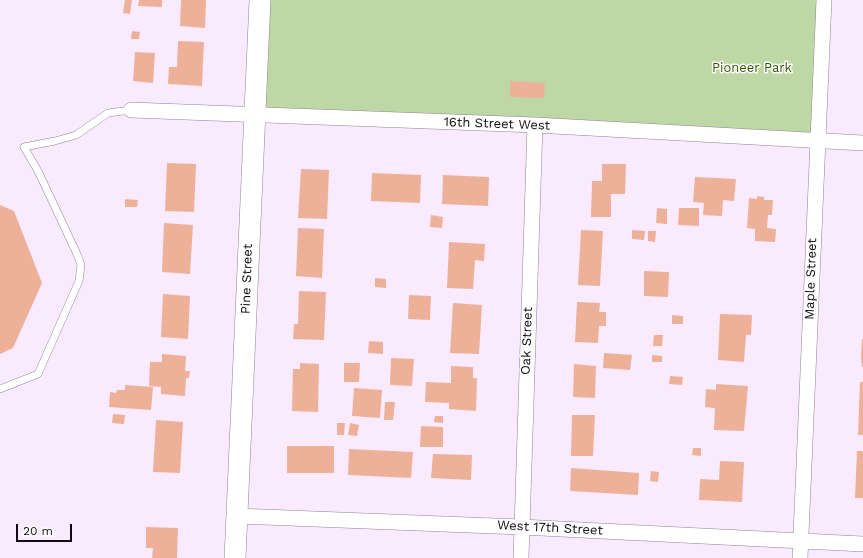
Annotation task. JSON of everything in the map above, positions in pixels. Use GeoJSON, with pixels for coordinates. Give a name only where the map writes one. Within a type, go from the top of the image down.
{"type":"FeatureCollection","features":[{"type":"Feature","properties":{"kind":"street","name":"Pine Street"},"geometry":{"type":"LineString","coordinates":[[235,558],[260,0]]}},
{"type":"Feature","properties":{"kind":"street","name":"Maple Street"},"geometry":{"type":"LineString","coordinates":[[800,558],[824,0]]}},
{"type":"Feature","properties":{"kind":"street","name":"16th Street West"},"geometry":{"type":"LineString","coordinates":[[131,110],[535,125],[863,143]]}},
{"type":"Feature","properties":{"kind":"street","name":"Oak Street"},"geometry":{"type":"LineString","coordinates":[[520,558],[535,125]]}},
{"type":"Feature","properties":{"kind":"street","name":"West 17th Street"},"geometry":{"type":"LineString","coordinates":[[237,516],[521,527],[863,544]]}},
{"type":"Feature","properties":{"kind":"lane"},"geometry":{"type":"LineString","coordinates":[[0,389],[38,374],[79,281],[81,265],[38,171],[24,147],[76,135],[108,113],[131,110]]}},
{"type":"Feature","properties":{"kind":"green space","name":"Pioneer Park"},"geometry":{"type":"Polygon","coordinates":[[[260,0],[824,0],[817,140],[254,115],[260,0]]]}},
{"type":"Feature","properties":{"kind":"building"},"geometry":{"type":"Polygon","coordinates":[[[125,0],[132,0],[130,14],[123,13],[125,0]]]}},
{"type":"Feature","properties":{"kind":"building"},"geometry":{"type":"Polygon","coordinates":[[[139,0],[162,0],[162,7],[138,6],[139,0]]]}},
{"type":"Feature","properties":{"kind":"building"},"geometry":{"type":"Polygon","coordinates":[[[181,0],[206,0],[205,28],[180,26],[181,0]]]}},
{"type":"Feature","properties":{"kind":"building"},"geometry":{"type":"Polygon","coordinates":[[[132,31],[140,32],[139,39],[131,39],[132,31]]]}},
{"type":"Feature","properties":{"kind":"building"},"geometry":{"type":"Polygon","coordinates":[[[178,41],[204,42],[202,86],[168,84],[169,67],[177,67],[178,41]]]}},
{"type":"Feature","properties":{"kind":"building"},"geometry":{"type":"Polygon","coordinates":[[[135,52],[155,53],[153,83],[133,81],[135,52]]]}},
{"type":"Feature","properties":{"kind":"building"},"geometry":{"type":"Polygon","coordinates":[[[510,81],[545,83],[544,98],[510,97],[510,81]]]}},
{"type":"Feature","properties":{"kind":"building"},"geometry":{"type":"Polygon","coordinates":[[[167,163],[196,164],[194,212],[165,211],[167,163]]]}},
{"type":"Feature","properties":{"kind":"building"},"geometry":{"type":"Polygon","coordinates":[[[602,164],[626,164],[625,194],[611,194],[611,217],[591,217],[592,181],[602,181],[602,164]]]}},
{"type":"Feature","properties":{"kind":"building"},"geometry":{"type":"Polygon","coordinates":[[[301,169],[329,170],[327,219],[298,218],[301,169]]]}},
{"type":"Feature","properties":{"kind":"building"},"geometry":{"type":"Polygon","coordinates":[[[372,173],[421,175],[420,203],[371,201],[372,173]]]}},
{"type":"Feature","properties":{"kind":"building"},"geometry":{"type":"Polygon","coordinates":[[[443,175],[489,177],[488,206],[442,204],[443,175]]]}},
{"type":"Feature","properties":{"kind":"building"},"geometry":{"type":"Polygon","coordinates":[[[695,177],[736,179],[734,201],[723,200],[722,216],[703,215],[704,203],[693,202],[695,177]]]}},
{"type":"Feature","properties":{"kind":"building"},"geometry":{"type":"Polygon","coordinates":[[[757,196],[764,197],[764,200],[773,200],[772,215],[768,215],[767,228],[776,229],[775,242],[755,241],[755,229],[747,228],[749,198],[757,199],[757,196]]]}},
{"type":"Feature","properties":{"kind":"building"},"geometry":{"type":"Polygon","coordinates":[[[125,199],[138,200],[137,207],[125,207],[125,199]]]}},
{"type":"Feature","properties":{"kind":"building"},"geometry":{"type":"Polygon","coordinates":[[[0,205],[14,211],[42,283],[13,348],[0,354],[0,205]]]}},
{"type":"Feature","properties":{"kind":"building"},"geometry":{"type":"Polygon","coordinates":[[[657,208],[667,209],[667,224],[656,223],[657,208]]]}},
{"type":"Feature","properties":{"kind":"building"},"geometry":{"type":"Polygon","coordinates":[[[679,208],[699,208],[699,226],[678,225],[679,208]]]}},
{"type":"Feature","properties":{"kind":"building"},"geometry":{"type":"Polygon","coordinates":[[[431,215],[443,217],[442,228],[430,227],[431,215]]]}},
{"type":"Feature","properties":{"kind":"building"},"geometry":{"type":"Polygon","coordinates":[[[164,223],[193,225],[190,274],[162,272],[164,223]]]}},
{"type":"Feature","properties":{"kind":"building"},"geometry":{"type":"Polygon","coordinates":[[[298,228],[324,229],[322,278],[296,276],[298,228]]]}},
{"type":"Feature","properties":{"kind":"building"},"geometry":{"type":"Polygon","coordinates":[[[581,230],[603,231],[600,286],[578,285],[581,230]]]}},
{"type":"Feature","properties":{"kind":"building"},"geometry":{"type":"Polygon","coordinates":[[[632,230],[645,231],[644,240],[632,239],[632,230]]]}},
{"type":"Feature","properties":{"kind":"building"},"geometry":{"type":"Polygon","coordinates":[[[648,231],[656,231],[655,242],[648,241],[648,231]]]}},
{"type":"Feature","properties":{"kind":"building"},"geometry":{"type":"Polygon","coordinates":[[[449,242],[485,244],[484,261],[475,260],[473,289],[447,288],[449,242]]]}},
{"type":"Feature","properties":{"kind":"building"},"geometry":{"type":"Polygon","coordinates":[[[644,271],[669,272],[668,297],[644,296],[644,271]]]}},
{"type":"Feature","properties":{"kind":"building"},"geometry":{"type":"Polygon","coordinates":[[[375,278],[386,279],[386,288],[375,287],[375,278]]]}},
{"type":"Feature","properties":{"kind":"building"},"geometry":{"type":"Polygon","coordinates":[[[299,291],[326,292],[324,340],[293,339],[294,324],[298,324],[299,291]]]}},
{"type":"Feature","properties":{"kind":"building"},"geometry":{"type":"Polygon","coordinates":[[[163,294],[190,296],[188,339],[161,337],[163,294]]]}},
{"type":"Feature","properties":{"kind":"building"},"geometry":{"type":"Polygon","coordinates":[[[409,295],[431,296],[430,320],[408,319],[409,295]]]}},
{"type":"Feature","properties":{"kind":"building"},"geometry":{"type":"Polygon","coordinates":[[[577,302],[600,303],[599,312],[606,312],[606,326],[599,326],[598,343],[575,342],[577,302]]]}},
{"type":"Feature","properties":{"kind":"building"},"geometry":{"type":"Polygon","coordinates":[[[453,303],[482,305],[479,354],[450,353],[453,303]]]}},
{"type":"Feature","properties":{"kind":"building"},"geometry":{"type":"Polygon","coordinates":[[[720,314],[752,315],[751,335],[746,335],[744,362],[718,360],[720,314]]]}},
{"type":"Feature","properties":{"kind":"building"},"geometry":{"type":"Polygon","coordinates":[[[672,315],[683,316],[683,324],[672,324],[672,315]]]}},
{"type":"Feature","properties":{"kind":"building"},"geometry":{"type":"Polygon","coordinates":[[[654,335],[663,335],[662,346],[653,346],[654,335]]]}},
{"type":"Feature","properties":{"kind":"building"},"geometry":{"type":"Polygon","coordinates":[[[863,339],[863,367],[861,357],[863,339]]]}},
{"type":"Feature","properties":{"kind":"building"},"geometry":{"type":"Polygon","coordinates":[[[369,341],[383,342],[383,354],[368,353],[369,341]]]}},
{"type":"Feature","properties":{"kind":"building"},"geometry":{"type":"Polygon","coordinates":[[[604,353],[632,355],[630,370],[603,368],[604,353]]]}},
{"type":"Feature","properties":{"kind":"building"},"geometry":{"type":"Polygon","coordinates":[[[162,354],[186,356],[185,371],[190,371],[189,378],[186,378],[185,396],[161,394],[161,387],[149,386],[150,362],[162,362],[162,354]]]}},
{"type":"Feature","properties":{"kind":"building"},"geometry":{"type":"Polygon","coordinates":[[[652,355],[662,356],[662,362],[652,362],[652,355]]]}},
{"type":"Feature","properties":{"kind":"building"},"geometry":{"type":"Polygon","coordinates":[[[391,358],[414,359],[412,386],[390,385],[391,358]]]}},
{"type":"Feature","properties":{"kind":"building"},"geometry":{"type":"Polygon","coordinates":[[[300,363],[319,364],[318,412],[292,411],[293,369],[300,369],[300,363]]]}},
{"type":"Feature","properties":{"kind":"building"},"geometry":{"type":"Polygon","coordinates":[[[344,363],[360,363],[359,382],[344,382],[344,363]]]}},
{"type":"Feature","properties":{"kind":"building"},"geometry":{"type":"Polygon","coordinates":[[[574,364],[596,366],[595,398],[573,397],[574,364]]]}},
{"type":"Feature","properties":{"kind":"building"},"geometry":{"type":"Polygon","coordinates":[[[451,366],[473,367],[473,378],[477,378],[476,411],[449,409],[449,403],[425,402],[426,382],[451,383],[451,366]]]}},
{"type":"Feature","properties":{"kind":"building"},"geometry":{"type":"Polygon","coordinates":[[[670,376],[683,377],[682,385],[669,384],[670,376]]]}},
{"type":"Feature","properties":{"kind":"building"},"geometry":{"type":"Polygon","coordinates":[[[860,382],[863,382],[863,435],[858,435],[860,382]]]}},
{"type":"Feature","properties":{"kind":"building"},"geometry":{"type":"Polygon","coordinates":[[[716,384],[748,386],[744,431],[714,430],[715,408],[705,407],[706,389],[716,390],[716,384]]]}},
{"type":"Feature","properties":{"kind":"building"},"geometry":{"type":"Polygon","coordinates":[[[125,385],[153,387],[151,410],[109,407],[110,392],[116,393],[117,390],[125,390],[125,385]]]}},
{"type":"Feature","properties":{"kind":"building"},"geometry":{"type":"Polygon","coordinates":[[[354,388],[382,390],[380,418],[352,416],[354,388]]]}},
{"type":"Feature","properties":{"kind":"building"},"geometry":{"type":"Polygon","coordinates":[[[385,402],[395,402],[393,420],[384,420],[385,402]]]}},
{"type":"Feature","properties":{"kind":"building"},"geometry":{"type":"Polygon","coordinates":[[[113,414],[125,415],[124,424],[112,423],[113,414]]]}},
{"type":"Feature","properties":{"kind":"building"},"geometry":{"type":"Polygon","coordinates":[[[572,415],[595,415],[593,456],[571,456],[572,415]]]}},
{"type":"Feature","properties":{"kind":"building"},"geometry":{"type":"Polygon","coordinates":[[[435,416],[443,416],[443,423],[434,422],[435,416]]]}},
{"type":"Feature","properties":{"kind":"building"},"geometry":{"type":"Polygon","coordinates":[[[156,420],[183,422],[180,473],[153,472],[156,420]]]}},
{"type":"Feature","properties":{"kind":"building"},"geometry":{"type":"Polygon","coordinates":[[[337,423],[345,423],[344,435],[337,435],[337,423]]]}},
{"type":"Feature","properties":{"kind":"building"},"geometry":{"type":"Polygon","coordinates":[[[350,423],[359,425],[357,436],[348,435],[350,423]]]}},
{"type":"Feature","properties":{"kind":"building"},"geometry":{"type":"Polygon","coordinates":[[[421,426],[443,427],[443,447],[420,447],[421,426]]]}},
{"type":"Feature","properties":{"kind":"building"},"geometry":{"type":"Polygon","coordinates":[[[287,446],[334,446],[334,473],[287,473],[287,446]]]}},
{"type":"Feature","properties":{"kind":"building"},"geometry":{"type":"Polygon","coordinates":[[[693,448],[701,448],[701,456],[692,455],[693,448]]]}},
{"type":"Feature","properties":{"kind":"building"},"geometry":{"type":"Polygon","coordinates":[[[349,449],[413,452],[411,478],[348,475],[349,449]]]}},
{"type":"Feature","properties":{"kind":"building"},"geometry":{"type":"Polygon","coordinates":[[[857,451],[863,451],[863,498],[855,498],[857,451]]]}},
{"type":"Feature","properties":{"kind":"building"},"geometry":{"type":"Polygon","coordinates":[[[433,454],[472,455],[471,480],[431,478],[433,454]]]}},
{"type":"Feature","properties":{"kind":"building"},"geometry":{"type":"Polygon","coordinates":[[[720,461],[744,462],[742,502],[699,500],[700,479],[719,480],[720,461]]]}},
{"type":"Feature","properties":{"kind":"building"},"geometry":{"type":"Polygon","coordinates":[[[571,468],[639,473],[638,495],[570,491],[571,468]]]}},
{"type":"Feature","properties":{"kind":"building"},"geometry":{"type":"Polygon","coordinates":[[[651,471],[659,472],[658,482],[650,481],[651,471]]]}},
{"type":"Feature","properties":{"kind":"building"},"geometry":{"type":"Polygon","coordinates":[[[146,527],[178,528],[177,558],[152,558],[153,548],[146,548],[146,527]]]}}]}
